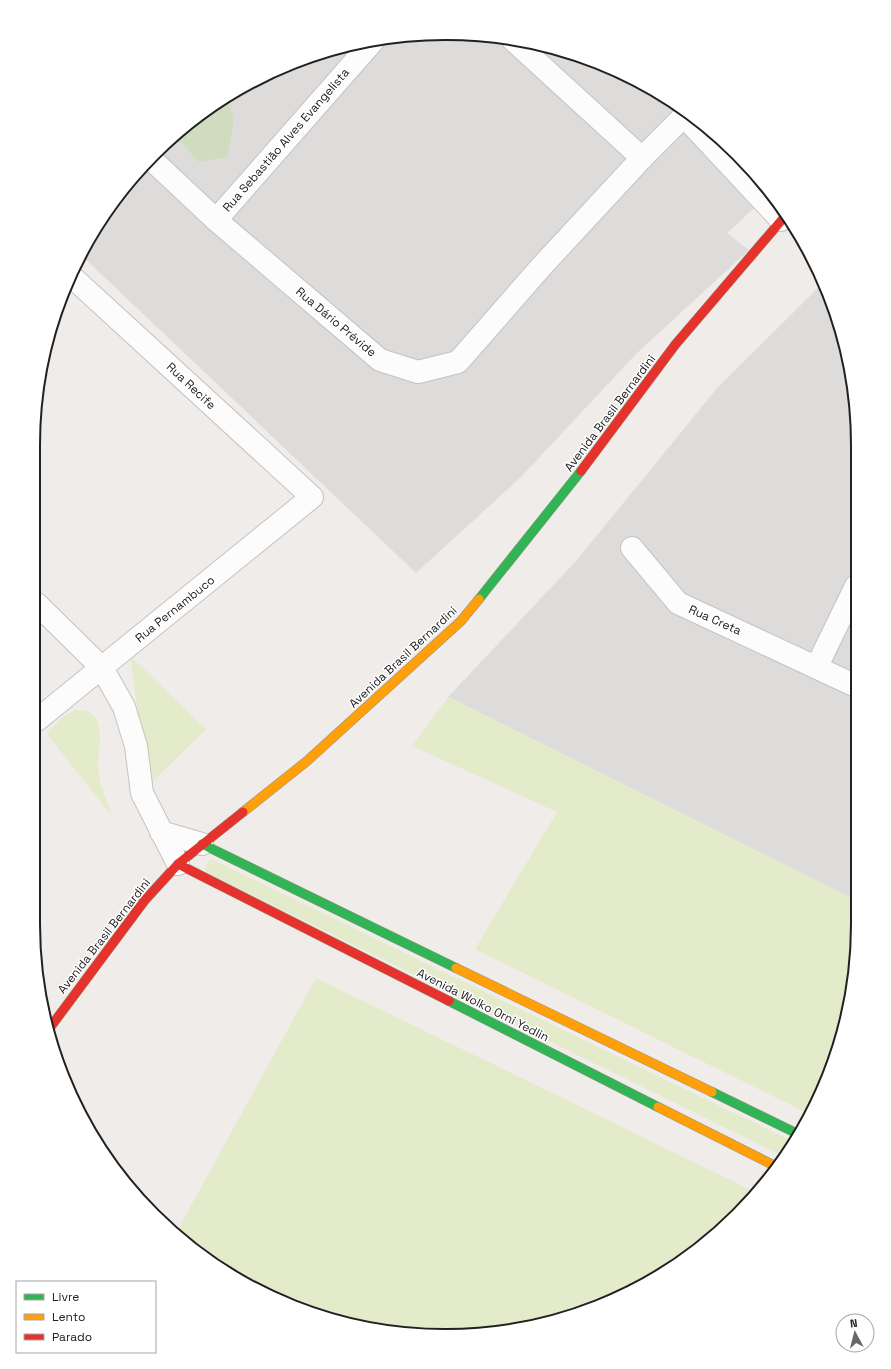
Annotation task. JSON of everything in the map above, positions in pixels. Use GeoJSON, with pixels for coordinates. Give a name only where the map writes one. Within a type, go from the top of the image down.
{"type":"FeatureCollection","features":[{"type":"Feature","properties":{"kind":"street"},"geometry":{"type":"LineString","coordinates":[[521,47],[642,158]]}},
{"type":"Feature","properties":{"kind":"street","name":"Rua Sebastião Alves Evangelista"},"geometry":{"type":"LineString","coordinates":[[216,220],[367,48]]}},
{"type":"Feature","properties":{"kind":"street","name":"Rua Dário Prévide"},"geometry":{"type":"LineString","coordinates":[[155,163],[216,220],[380,360],[418,372],[458,362],[547,261],[642,158],[683,117]]}},
{"type":"Feature","properties":{"kind":"street"},"geometry":{"type":"LineString","coordinates":[[699,130],[772,205]]}},
{"type":"Feature","properties":{"kind":"street","name":"Avenida Brasil Bernardini"},"geometry":{"type":"LineString","coordinates":[[53,1023],[145,900],[178,864],[307,761],[461,621],[564,496],[675,345],[783,220]]}},
{"type":"Feature","properties":{"kind":"street","name":"Rua Recife"},"geometry":{"type":"LineString","coordinates":[[76,280],[312,497]]}},
{"type":"Feature","properties":{"kind":"street","name":"Rua Pernambuco"},"geometry":{"type":"LineString","coordinates":[[40,718],[312,497]]}},
{"type":"Feature","properties":{"kind":"street","name":"Rua Creta"},"geometry":{"type":"LineString","coordinates":[[632,548],[678,603],[851,684]]}},
{"type":"Feature","properties":{"kind":"street"},"geometry":{"type":"LineString","coordinates":[[816,666],[851,596]]}},
{"type":"Feature","properties":{"kind":"street"},"geometry":{"type":"LineString","coordinates":[[40,607],[102,668],[124,707],[136,746],[142,794],[178,864]]}},
{"type":"Feature","properties":{"kind":"street"},"geometry":{"type":"LineString","coordinates":[[161,832],[202,844]]}},
{"type":"Feature","properties":{"kind":"street","name":"Avenida Wolko Orni Yedlin"},"geometry":{"type":"LineString","coordinates":[[202,844],[793,1132]]}},
{"type":"Feature","properties":{"kind":"street","name":"Avenida Wolko Orni Yedlin"},"geometry":{"type":"LineString","coordinates":[[178,864],[771,1164]]}},
{"type":"Feature","properties":{"kind":"shaded area"},"geometry":{"type":"Polygon","coordinates":[[[446,40],[498,43],[550,54],[576,62],[601,71],[648,94],[671,108],[713,141],[750,178],[766,198],[727,233],[749,250],[636,354],[521,477],[416,573],[86,259],[108,220],[141,178],[159,159],[199,124],[220,108],[243,94],[290,71],[341,54],[366,48],[393,43],[419,41],[446,40]]]}},
{"type":"Feature","properties":{"kind":"shaded area"},"geometry":{"type":"Polygon","coordinates":[[[819,287],[829,315],[843,366],[848,393],[850,419],[851,898],[448,697],[576,561],[718,387],[819,287]]]}},
{"type":"Feature","properties":{"kind":"green space"},"geometry":{"type":"Polygon","coordinates":[[[229,102],[234,122],[227,157],[199,162],[179,140],[229,102]]]}},
{"type":"Feature","properties":{"kind":"green space"},"geometry":{"type":"Polygon","coordinates":[[[130,656],[206,729],[148,786],[130,656]]]}},
{"type":"Feature","properties":{"kind":"green space"},"geometry":{"type":"Polygon","coordinates":[[[448,697],[851,898],[850,950],[848,976],[843,1003],[829,1054],[820,1079],[804,1112],[475,949],[557,812],[412,746],[448,697]]]}},
{"type":"Feature","properties":{"kind":"green space"},"geometry":{"type":"Polygon","coordinates":[[[75,710],[87,711],[94,716],[98,724],[100,734],[98,766],[99,775],[112,816],[47,734],[62,718],[75,710]]]}},
{"type":"Feature","properties":{"kind":"green space"},"geometry":{"type":"Polygon","coordinates":[[[211,859],[789,1139],[779,1154],[206,872],[205,865],[211,859]]]}},
{"type":"Feature","properties":{"kind":"green space"},"geometry":{"type":"Polygon","coordinates":[[[316,978],[751,1190],[713,1228],[692,1245],[671,1261],[625,1287],[601,1298],[550,1315],[498,1326],[472,1328],[446,1329],[393,1326],[341,1315],[315,1307],[290,1298],[243,1275],[220,1261],[179,1228],[316,978]]]}},
{"type":"Feature","properties":{"kind":"traffic: fast"},"geometry":{"type":"LineString","coordinates":[[479,599],[581,471]]}},
{"type":"Feature","properties":{"kind":"traffic: fast"},"geometry":{"type":"LineString","coordinates":[[202,844],[456,968]]}},
{"type":"Feature","properties":{"kind":"traffic: fast"},"geometry":{"type":"LineString","coordinates":[[449,1001],[658,1107]]}},
{"type":"Feature","properties":{"kind":"traffic: fast"},"geometry":{"type":"LineString","coordinates":[[712,1092],[793,1132]]}},
{"type":"Feature","properties":{"kind":"traffic: slow"},"geometry":{"type":"LineString","coordinates":[[243,812],[307,761],[461,621],[479,599]]}},
{"type":"Feature","properties":{"kind":"traffic: slow"},"geometry":{"type":"LineString","coordinates":[[456,968],[712,1092]]}},
{"type":"Feature","properties":{"kind":"traffic: slow"},"geometry":{"type":"LineString","coordinates":[[658,1107],[771,1164]]}},
{"type":"Feature","properties":{"kind":"traffic: jam"},"geometry":{"type":"LineString","coordinates":[[581,471],[675,345],[782,219]]}},
{"type":"Feature","properties":{"kind":"traffic: jam"},"geometry":{"type":"LineString","coordinates":[[53,1024],[145,900],[178,864],[243,812]]}},
{"type":"Feature","properties":{"kind":"traffic: jam"},"geometry":{"type":"LineString","coordinates":[[178,864],[449,1001]]}}]}
